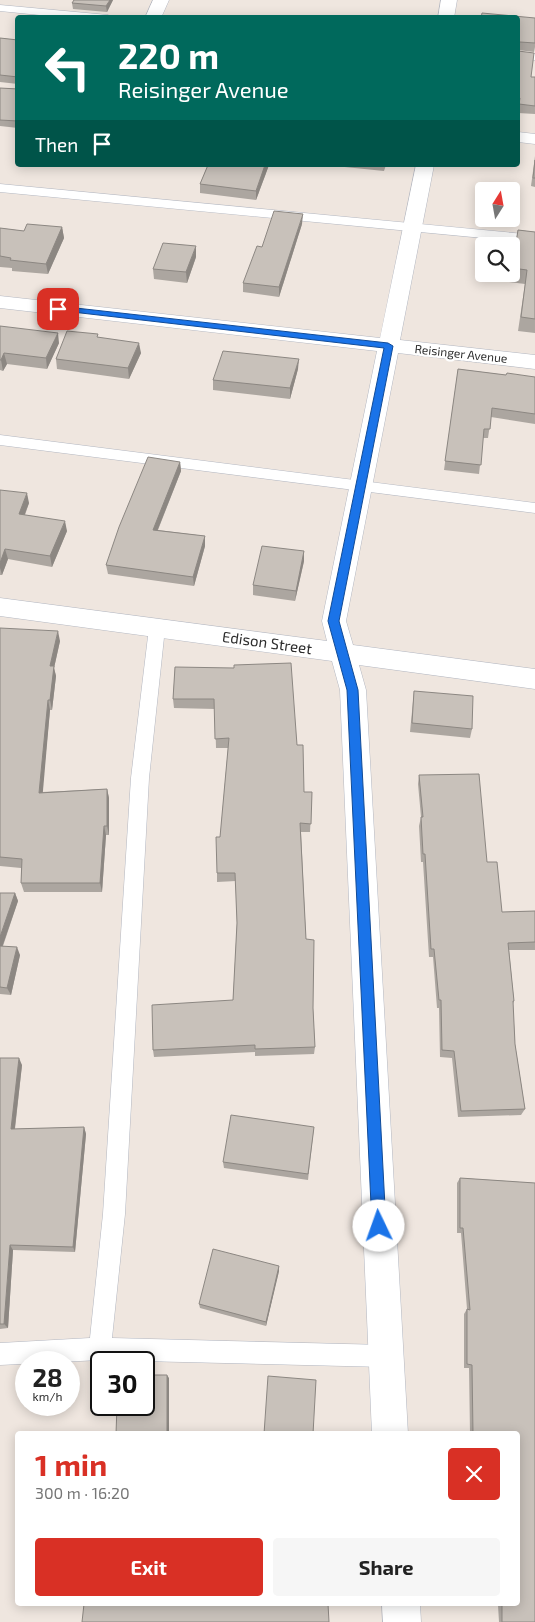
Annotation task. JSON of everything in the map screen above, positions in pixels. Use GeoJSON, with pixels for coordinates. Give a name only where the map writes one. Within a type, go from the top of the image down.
{"type":"FeatureCollection","features":[{"type":"Feature","properties":{"kind":"street"},"geometry":{"type":"LineString","coordinates":[[154,15],[161,0]]}},
{"type":"Feature","properties":{"kind":"street"},"geometry":{"type":"LineString","coordinates":[[447,15],[450,0]]}},
{"type":"Feature","properties":{"kind":"street"},"geometry":{"type":"LineString","coordinates":[[520,137],[535,139]]}},
{"type":"Feature","properties":{"kind":"street"},"geometry":{"type":"LineString","coordinates":[[390,1431],[353,690],[334,621],[425,167]]}},
{"type":"Feature","properties":{"kind":"street","name":"Reisinger Avenue"},"geometry":{"type":"LineString","coordinates":[[0,302],[535,362]]}},
{"type":"Feature","properties":{"kind":"street","name":"Edison Street"},"geometry":{"type":"LineString","coordinates":[[0,607],[535,679]]}},
{"type":"Feature","properties":{"kind":"street"},"geometry":{"type":"LineString","coordinates":[[401,1606],[402,1622]]}},
{"type":"Feature","properties":{"kind":"lane"},"geometry":{"type":"LineString","coordinates":[[0,8],[76,15]]}},
{"type":"Feature","properties":{"kind":"lane"},"geometry":{"type":"LineString","coordinates":[[520,55],[535,56]]}},
{"type":"Feature","properties":{"kind":"lane"},"geometry":{"type":"LineString","coordinates":[[0,188],[535,239]]}},
{"type":"Feature","properties":{"kind":"lane"},"geometry":{"type":"LineString","coordinates":[[0,440],[535,508]]}},
{"type":"Feature","properties":{"kind":"lane"},"geometry":{"type":"LineString","coordinates":[[100,1349],[114,1214],[140,778],[157,628]]}},
{"type":"Feature","properties":{"kind":"lane"},"geometry":{"type":"LineString","coordinates":[[0,1354],[100,1349],[385,1356]]}},
{"type":"Feature","properties":{"kind":"building"},"geometry":{"type":"Polygon","coordinates":[[[74,0],[110,0],[106,6],[72,3],[74,0]]]}},
{"type":"Feature","properties":{"kind":"building"},"geometry":{"type":"Polygon","coordinates":[[[482,13],[503,15],[482,15],[482,13]]]}},
{"type":"Feature","properties":{"kind":"building"},"geometry":{"type":"Polygon","coordinates":[[[520,17],[535,18],[535,43],[520,42],[520,17]]]}},
{"type":"Feature","properties":{"kind":"building"},"geometry":{"type":"Polygon","coordinates":[[[0,38],[15,40],[15,77],[0,75],[0,38]]]}},
{"type":"Feature","properties":{"kind":"building"},"geometry":{"type":"Polygon","coordinates":[[[520,51],[534,53],[531,77],[535,77],[535,106],[520,104],[520,51]]]}},
{"type":"Feature","properties":{"kind":"building"},"geometry":{"type":"Polygon","coordinates":[[[0,88],[15,89],[15,121],[0,120],[0,88]]]}},
{"type":"Feature","properties":{"kind":"building"},"geometry":{"type":"Polygon","coordinates":[[[535,160],[535,178],[533,178],[535,160]]]}},
{"type":"Feature","properties":{"kind":"building"},"geometry":{"type":"Polygon","coordinates":[[[207,167],[264,167],[256,191],[200,184],[207,167]]]}},
{"type":"Feature","properties":{"kind":"building"},"geometry":{"type":"Polygon","coordinates":[[[274,211],[303,214],[279,287],[243,283],[257,246],[262,247],[274,211]]]}},
{"type":"Feature","properties":{"kind":"building"},"geometry":{"type":"Polygon","coordinates":[[[27,224],[62,227],[46,264],[10,260],[11,258],[0,256],[0,228],[24,231],[27,224]]]}},
{"type":"Feature","properties":{"kind":"building"},"geometry":{"type":"Polygon","coordinates":[[[518,230],[535,232],[535,319],[521,317],[527,270],[520,269],[520,237],[517,237],[518,230]]]}},
{"type":"Feature","properties":{"kind":"building"},"geometry":{"type":"Polygon","coordinates":[[[163,243],[196,246],[186,272],[153,269],[163,243]]]}},
{"type":"Feature","properties":{"kind":"building"},"geometry":{"type":"Polygon","coordinates":[[[0,326],[58,333],[46,358],[4,353],[0,360],[0,326]]]}},
{"type":"Feature","properties":{"kind":"building"},"geometry":{"type":"Polygon","coordinates":[[[67,331],[98,334],[97,337],[139,343],[128,368],[56,359],[67,331]]]}},
{"type":"Feature","properties":{"kind":"building"},"geometry":{"type":"Polygon","coordinates":[[[223,351],[299,359],[290,388],[213,380],[223,351]]]}},
{"type":"Feature","properties":{"kind":"building"},"geometry":{"type":"Polygon","coordinates":[[[458,369],[535,377],[535,414],[492,408],[490,429],[484,429],[481,465],[445,461],[458,369]]]}},
{"type":"Feature","properties":{"kind":"building"},"geometry":{"type":"Polygon","coordinates":[[[148,457],[180,462],[153,530],[205,536],[193,577],[106,565],[119,527],[148,457]]]}},
{"type":"Feature","properties":{"kind":"building"},"geometry":{"type":"Polygon","coordinates":[[[0,490],[27,493],[19,514],[65,521],[50,556],[5,549],[0,563],[0,490]]]}},
{"type":"Feature","properties":{"kind":"building"},"geometry":{"type":"Polygon","coordinates":[[[262,546],[304,551],[296,591],[253,585],[262,546]]]}},
{"type":"Feature","properties":{"kind":"building"},"geometry":{"type":"Polygon","coordinates":[[[0,628],[58,631],[50,666],[54,666],[50,700],[48,700],[39,793],[107,789],[107,826],[104,826],[100,883],[21,883],[22,859],[0,857],[0,628]]]}},
{"type":"Feature","properties":{"kind":"building"},"geometry":{"type":"Polygon","coordinates":[[[291,663],[297,745],[303,745],[304,792],[312,792],[311,824],[300,823],[306,939],[314,940],[313,1008],[315,1047],[255,1049],[255,1045],[153,1050],[152,1005],[233,1000],[237,923],[235,873],[217,873],[216,837],[220,837],[229,738],[215,739],[214,699],[173,699],[175,667],[234,668],[234,665],[291,663]]]}},
{"type":"Feature","properties":{"kind":"building"},"geometry":{"type":"Polygon","coordinates":[[[414,691],[473,696],[472,729],[412,723],[414,691]]]}},
{"type":"Feature","properties":{"kind":"building"},"geometry":{"type":"Polygon","coordinates":[[[479,774],[487,862],[497,862],[502,912],[535,911],[535,942],[508,943],[514,1001],[515,1044],[525,1109],[461,1111],[454,1051],[442,1050],[441,1000],[439,1000],[434,949],[431,949],[419,775],[479,774]]]}},
{"type":"Feature","properties":{"kind":"building"},"geometry":{"type":"Polygon","coordinates":[[[0,893],[15,893],[0,937],[0,893]]]}},
{"type":"Feature","properties":{"kind":"building"},"geometry":{"type":"Polygon","coordinates":[[[0,946],[17,947],[7,988],[0,987],[0,946]]]}},
{"type":"Feature","properties":{"kind":"building"},"geometry":{"type":"Polygon","coordinates":[[[0,1058],[19,1058],[11,1129],[84,1127],[73,1247],[10,1245],[4,1324],[0,1324],[0,1058]]]}},
{"type":"Feature","properties":{"kind":"building"},"geometry":{"type":"Polygon","coordinates":[[[231,1115],[314,1127],[308,1174],[223,1162],[231,1115]]]}},
{"type":"Feature","properties":{"kind":"building"},"geometry":{"type":"Polygon","coordinates":[[[460,1178],[535,1183],[535,1622],[502,1622],[502,1606],[520,1606],[520,1431],[473,1431],[472,1365],[467,1364],[467,1309],[470,1310],[463,1228],[460,1228],[460,1178]]]}},
{"type":"Feature","properties":{"kind":"building"},"geometry":{"type":"Polygon","coordinates":[[[213,1249],[279,1266],[266,1322],[199,1304],[213,1249]]]}},
{"type":"Feature","properties":{"kind":"building"},"geometry":{"type":"Polygon","coordinates":[[[155,1375],[167,1375],[167,1431],[116,1431],[117,1416],[155,1416],[155,1375]]]}},
{"type":"Feature","properties":{"kind":"building"},"geometry":{"type":"Polygon","coordinates":[[[268,1376],[316,1380],[313,1431],[264,1431],[268,1376]]]}},
{"type":"Feature","properties":{"kind":"building"},"geometry":{"type":"Polygon","coordinates":[[[84,1606],[328,1606],[329,1622],[82,1622],[84,1606]]]}},
{"type":"Feature","properties":{"kind":"route"},"geometry":{"type":"LineString","coordinates":[[58,309],[388,346],[334,621],[353,690],[379,1226]]}}]}
